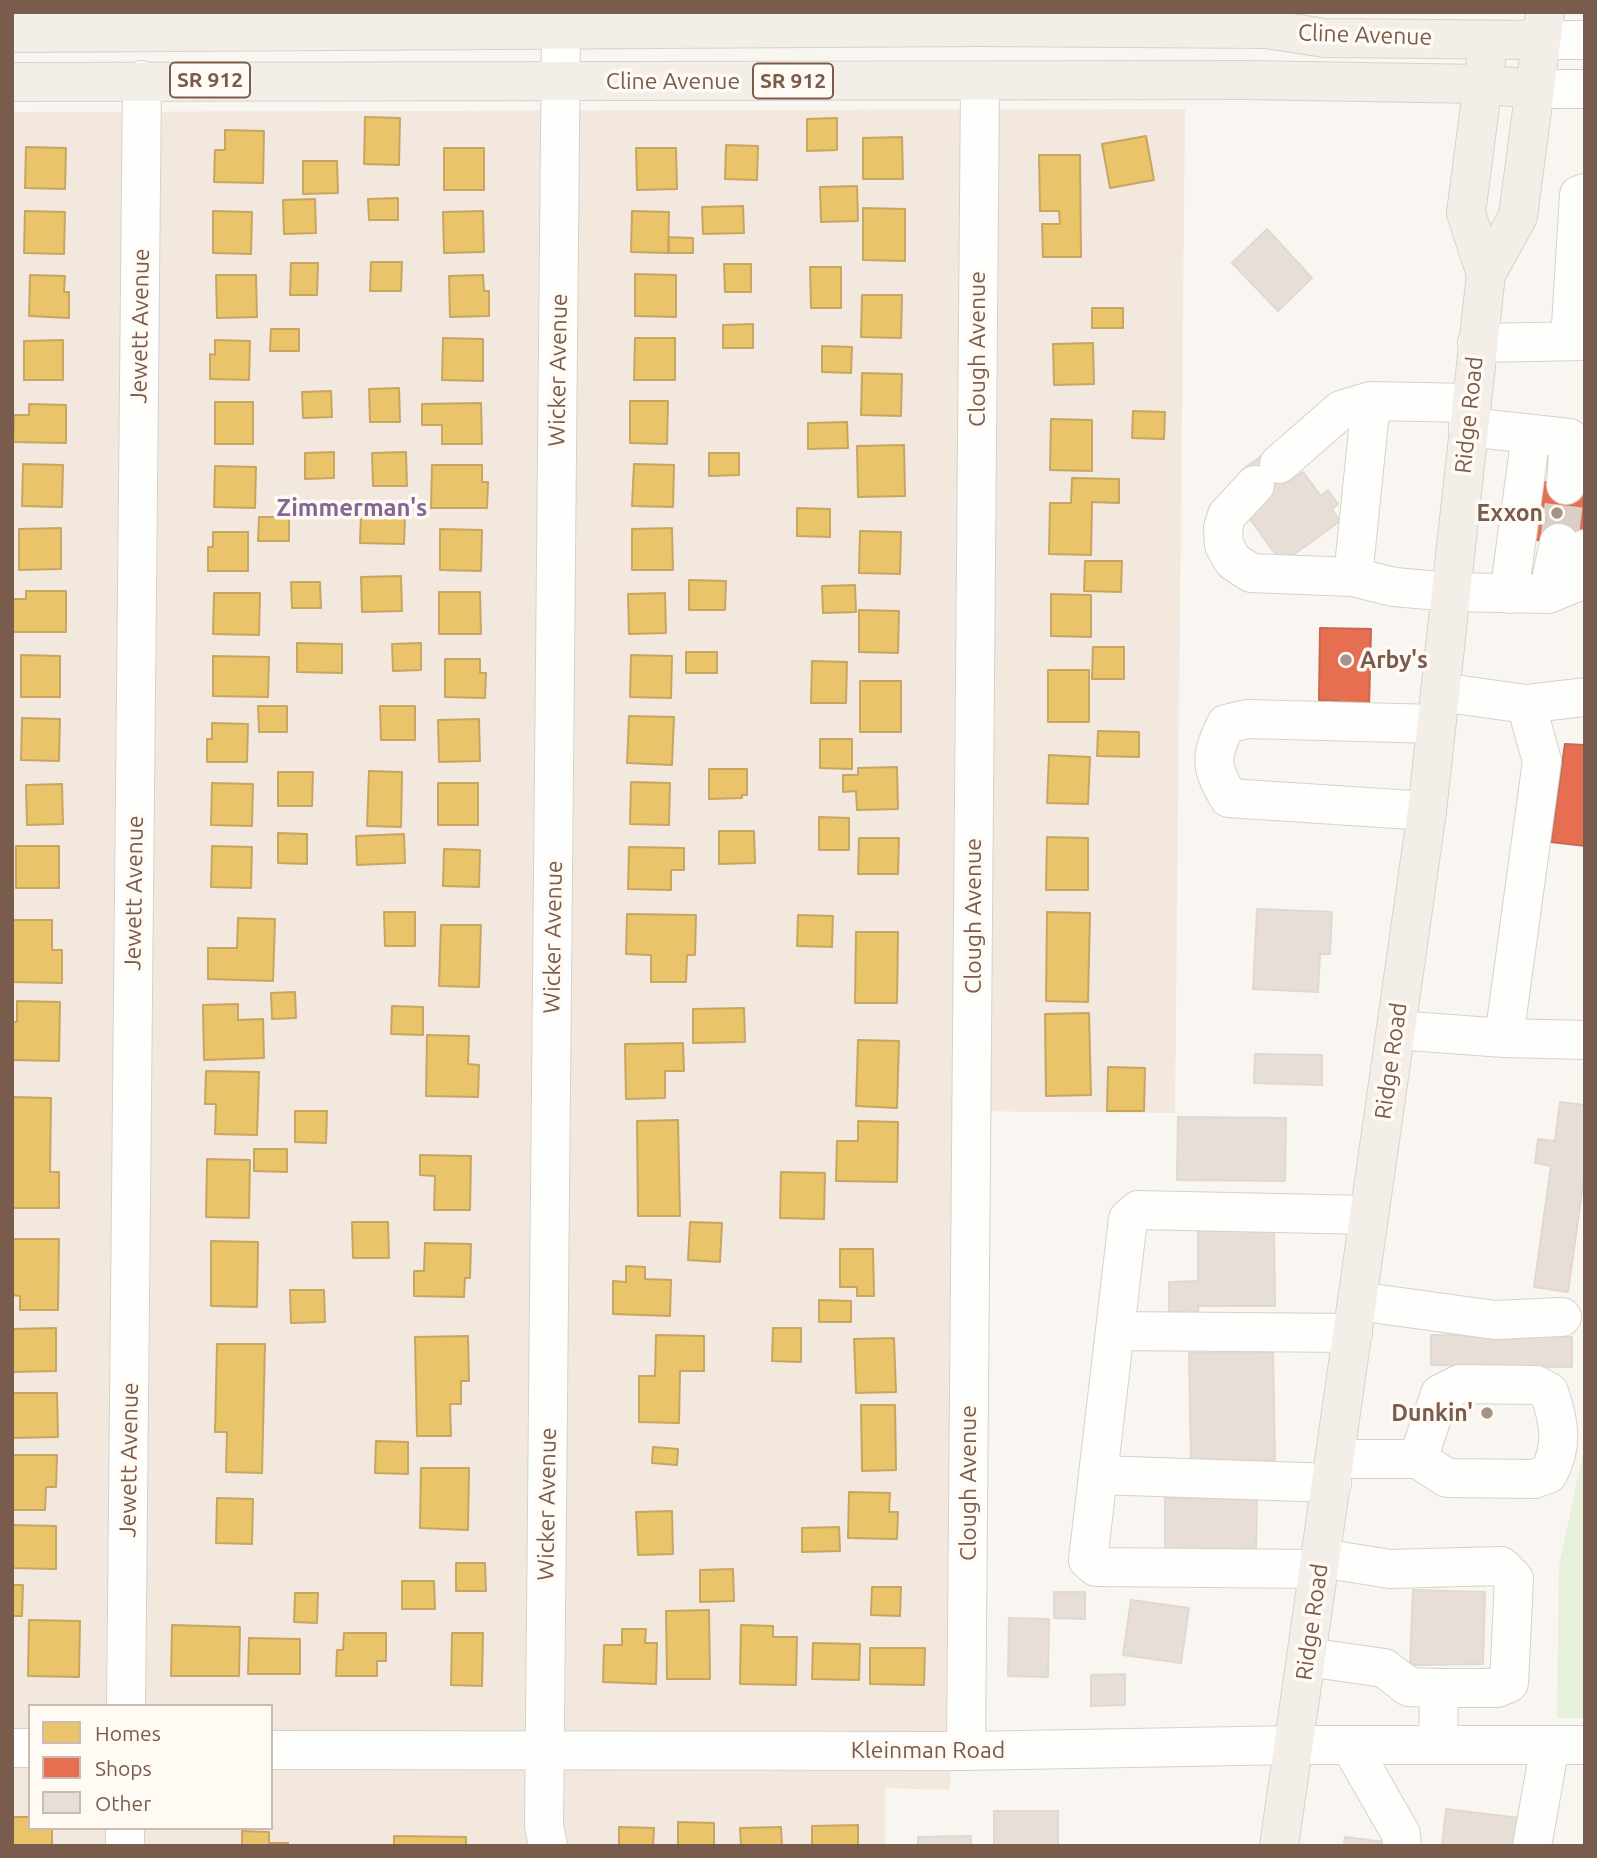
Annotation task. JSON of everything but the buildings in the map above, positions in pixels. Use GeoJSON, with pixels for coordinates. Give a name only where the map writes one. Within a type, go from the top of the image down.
{"type":"FeatureCollection","features":[{"type":"Feature","properties":{"kind":"main road"},"geometry":{"type":"LineString","coordinates":[[1266,29],[1343,12]]}},
{"type":"Feature","properties":{"kind":"main road","name":"Cline Avenue"},"geometry":{"type":"LineString","coordinates":[[12,33],[560,17],[1266,29],[1325,37],[1492,26],[1542,26]]}},
{"type":"Feature","properties":{"kind":"main road","name":"Ridge Road"},"geometry":{"type":"LineString","coordinates":[[1486,274],[1466,214],[1481,84],[1492,26]]}},
{"type":"Feature","properties":{"kind":"main road","name":"Ridge Road"},"geometry":{"type":"LineString","coordinates":[[1279,1846],[1427,811],[1486,274],[1518,216],[1542,26]]}},
{"type":"Feature","properties":{"kind":"main road","name":"Cline Avenue"},"geometry":{"type":"LineString","coordinates":[[12,82],[1244,80],[1481,84],[1534,89]]}},
{"type":"Feature","properties":{"kind":"street","name":"Wicker Avenue"},"geometry":{"type":"LineString","coordinates":[[548,1846],[544,1826],[560,17]]}},
{"type":"Feature","properties":{"kind":"street","name":"Cline Avenue"},"geometry":{"type":"LineString","coordinates":[[1542,26],[1585,40]]}},
{"type":"Feature","properties":{"kind":"street","name":"Jewett Avenue"},"geometry":{"type":"LineString","coordinates":[[126,1704],[142,80]]}},
{"type":"Feature","properties":{"kind":"street","name":"Clough Avenue"},"geometry":{"type":"LineString","coordinates":[[966,1751],[980,82]]}},
{"type":"Feature","properties":{"kind":"street","name":"Cline Avenue"},"geometry":{"type":"LineString","coordinates":[[1534,89],[1585,89]]}},
{"type":"Feature","properties":{"kind":"street"},"geometry":{"type":"LineString","coordinates":[[1477,344],[1578,341],[1579,195],[1585,194]]}},
{"type":"Feature","properties":{"kind":"street"},"geometry":{"type":"LineString","coordinates":[[1353,577],[1371,401]]}},
{"type":"Feature","properties":{"kind":"street"},"geometry":{"type":"LineString","coordinates":[[1572,546],[1548,594],[1451,592],[1394,587],[1353,577],[1251,573],[1233,561],[1224,545],[1223,528],[1227,515],[1267,475],[1341,410],[1371,401],[1469,415],[1531,435],[1573,464]]}},
{"type":"Feature","properties":{"kind":"street"},"geometry":{"type":"LineString","coordinates":[[1509,594],[1531,435]]}},
{"type":"Feature","properties":{"kind":"street"},"geometry":{"type":"LineString","coordinates":[[1427,811],[1229,798],[1214,774],[1214,748],[1226,724],[1247,719],[1526,704],[1585,697]]}},
{"type":"Feature","properties":{"kind":"street"},"geometry":{"type":"LineString","coordinates":[[1504,1038],[1542,761],[1526,704]]}},
{"type":"Feature","properties":{"kind":"street"},"geometry":{"type":"LineString","coordinates":[[1396,1030],[1504,1038],[1585,1040]]}},
{"type":"Feature","properties":{"kind":"street"},"geometry":{"type":"LineString","coordinates":[[1307,1657],[1384,1668],[1409,1687],[1497,1688],[1509,1683],[1514,1578],[1501,1566],[1390,1569],[1320,1564],[1096,1567],[1088,1560],[1128,1219],[1138,1210],[1369,1215]]}},
{"type":"Feature","properties":{"kind":"street"},"geometry":{"type":"LineString","coordinates":[[1115,1331],[1355,1317],[1494,1320],[1562,1317]]}},
{"type":"Feature","properties":{"kind":"street"},"geometry":{"type":"LineString","coordinates":[[1098,1475],[1333,1471],[1418,1459]]}},
{"type":"Feature","properties":{"kind":"street"},"geometry":{"type":"LineString","coordinates":[[1438,1745],[1439,1688]]}},
{"type":"Feature","properties":{"kind":"street","name":"Kleinman Road"},"geometry":{"type":"LineString","coordinates":[[273,1750],[966,1751],[1295,1745],[1567,1745]]}},
{"type":"Feature","properties":{"kind":"street"},"geometry":{"type":"LineString","coordinates":[[1350,1745],[1401,1834],[1402,1846]]}},
{"type":"Feature","properties":{"kind":"street"},"geometry":{"type":"LineString","coordinates":[[1532,1846],[1567,1745]]}},
{"type":"Feature","properties":{"kind":"shaded area"},"geometry":{"type":"Polygon","coordinates":[[[1185,109],[1175,1113],[956,1111],[950,1790],[885,1788],[885,1846],[12,1846],[12,112],[1185,109]]]}},
{"type":"Feature","properties":{"kind":"green space"},"geometry":{"type":"Polygon","coordinates":[[[1585,1443],[1585,1718],[1557,1718],[1559,1566],[1585,1443]]]}},
{"type":"Feature","properties":{"kind":"tunnel"},"geometry":{"type":"LineString","coordinates":[[1559,543],[1566,485]]}},
{"type":"Feature","properties":{"kind":"place","name":"Exxon"},"geometry":{"type":"Point","coordinates":[1557,513]}},
{"type":"Feature","properties":{"kind":"place","name":"Arby's"},"geometry":{"type":"Point","coordinates":[1346,660]}},
{"type":"Feature","properties":{"kind":"place","name":"Dunkin'"},"geometry":{"type":"Point","coordinates":[1487,1413]}},
{"type":"Feature","properties":{"kind":"district","name":"Zimmerman's"},"geometry":{"type":"Point","coordinates":[352,508]}}]}
